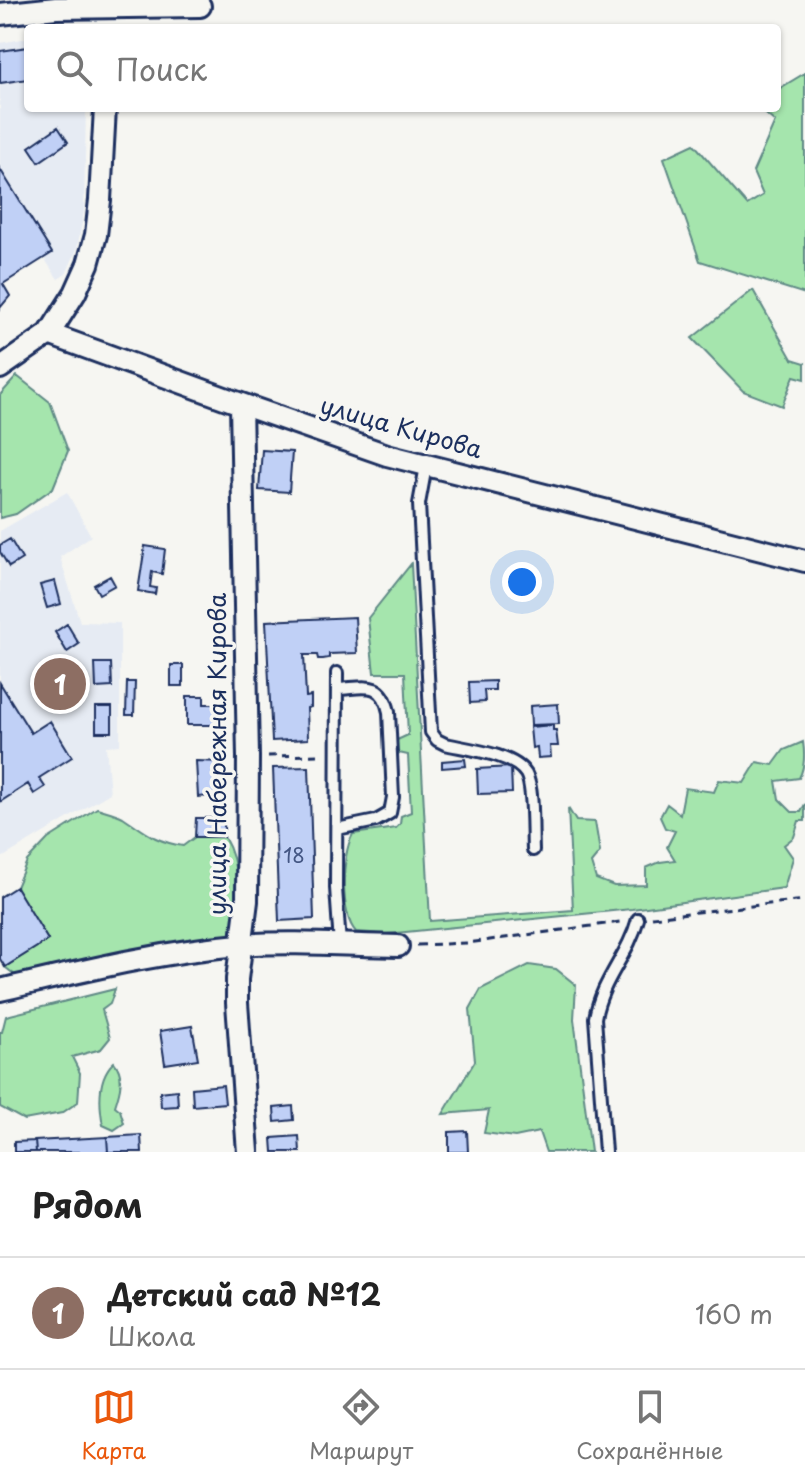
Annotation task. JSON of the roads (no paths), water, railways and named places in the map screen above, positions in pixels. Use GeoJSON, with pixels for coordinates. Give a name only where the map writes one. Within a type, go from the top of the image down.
{"type":"FeatureCollection","features":[{"type":"Feature","properties":{"kind":"street"},"geometry":{"type":"LineString","coordinates":[[110,24],[111,6]]}},
{"type":"Feature","properties":{"kind":"street"},"geometry":{"type":"LineString","coordinates":[[0,14],[56,8],[200,6]]}},
{"type":"Feature","properties":{"kind":"street"},"geometry":{"type":"LineString","coordinates":[[0,368],[49,334],[75,293],[88,264],[96,235],[100,200],[105,112]]}},
{"type":"Feature","properties":{"kind":"street","name":"улица Кирова"},"geometry":{"type":"LineString","coordinates":[[49,334],[340,440],[426,466],[805,561]]}},
{"type":"Feature","properties":{"kind":"street","name":"улица Набережная Кирова"},"geometry":{"type":"LineString","coordinates":[[241,404],[248,757],[247,901],[237,1003],[248,1152]]}},
{"type":"Feature","properties":{"kind":"street"},"geometry":{"type":"LineString","coordinates":[[0,990],[112,964],[241,945],[398,946]]}},
{"type":"Feature","properties":{"kind":"lane"},"geometry":{"type":"LineString","coordinates":[[426,466],[419,504],[431,732],[445,744],[506,759],[520,767],[527,776],[530,788],[533,850]]}},
{"type":"Feature","properties":{"kind":"lane"},"geometry":{"type":"LineString","coordinates":[[337,673],[336,888],[340,945]]}},
{"type":"Feature","properties":{"kind":"lane"},"geometry":{"type":"LineString","coordinates":[[337,689],[372,687],[386,700],[393,797],[390,813],[376,821],[337,829]]}},
{"type":"Feature","properties":{"kind":"lane"},"geometry":{"type":"LineString","coordinates":[[605,1152],[595,1018],[598,1001],[635,931],[638,919]]}},
{"type":"Feature","properties":{"kind":"place","name":"Детский сад №12"},"geometry":{"type":"Point","coordinates":[60,684]}}]}
